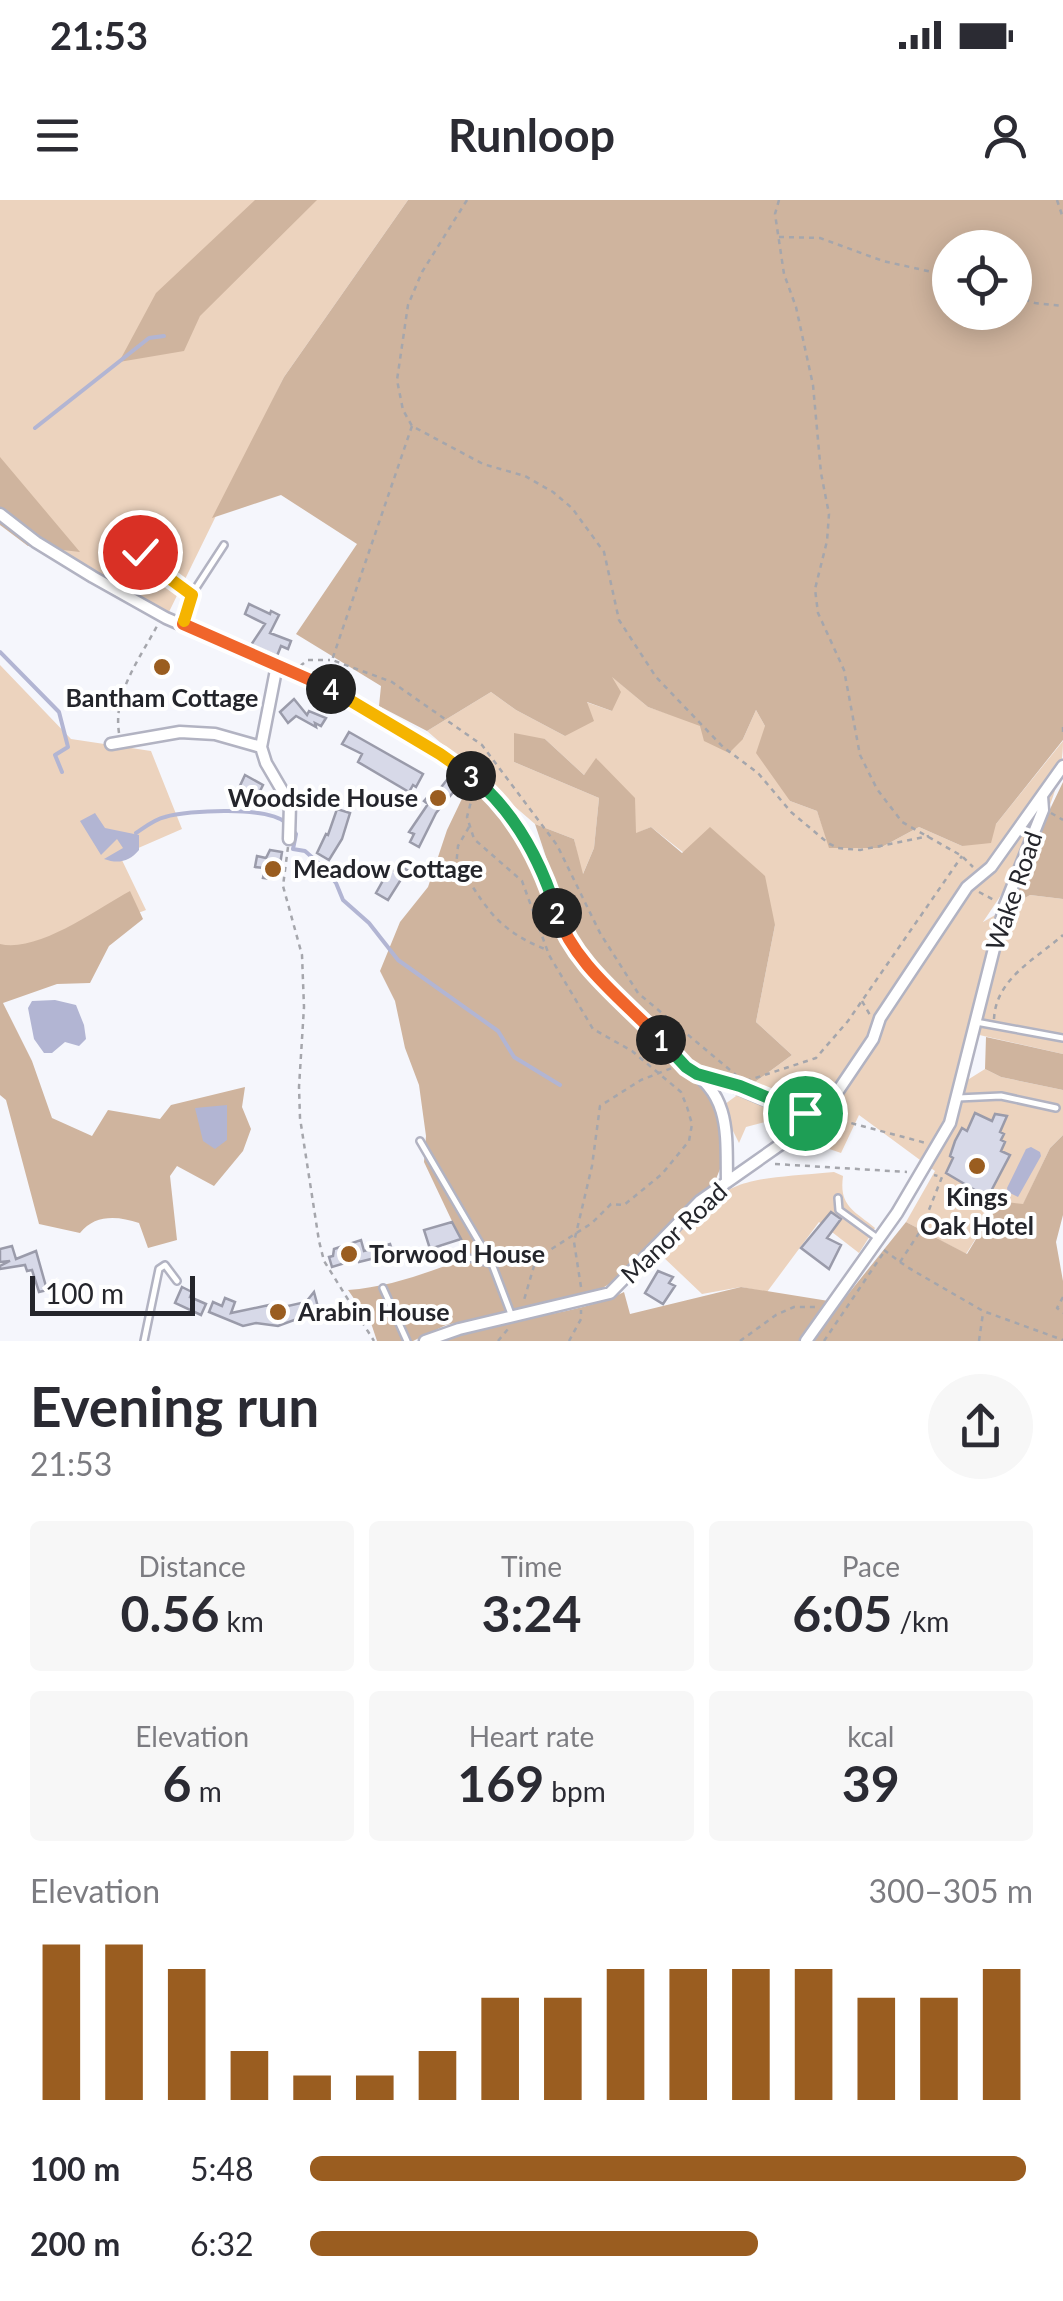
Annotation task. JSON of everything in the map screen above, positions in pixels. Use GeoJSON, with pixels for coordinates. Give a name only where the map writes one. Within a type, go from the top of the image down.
{"type":"FeatureCollection","features":[{"type":"Feature","properties":{"kind":"street"},"geometry":{"type":"LineString","coordinates":[[0,514],[36,542],[162,616],[294,671],[440,754],[476,780],[525,837],[538,860],[563,931],[582,958],[686,1067],[789,1109],[821,1116]]}},
{"type":"Feature","properties":{"kind":"street"},"geometry":{"type":"LineString","coordinates":[[277,665],[262,747],[266,763],[290,804],[289,839]]}},
{"type":"Feature","properties":{"kind":"street"},"geometry":{"type":"LineString","coordinates":[[116,743],[180,732],[215,734],[262,747]]}},
{"type":"Feature","properties":{"kind":"street","name":"Wake Road"},"geometry":{"type":"LineString","coordinates":[[806,1341],[879,1239],[950,1123],[1005,904],[1044,810],[1042,796],[1063,766]]}},
{"type":"Feature","properties":{"kind":"street","name":"Manor Road"},"geometry":{"type":"LineString","coordinates":[[425,1341],[459,1329],[610,1293],[700,1201],[821,1116],[847,1067],[873,1038],[880,1018],[967,887],[982,875],[1042,796]]}},
{"type":"Feature","properties":{"kind":"street"},"geometry":{"type":"LineString","coordinates":[[697,1074],[715,1096],[726,1126],[727,1182]]}},
{"type":"Feature","properties":{"kind":"lane"},"geometry":{"type":"LineString","coordinates":[[183,624],[192,595],[224,546]]}},
{"type":"Feature","properties":{"kind":"lane"},"geometry":{"type":"LineString","coordinates":[[140,552],[192,595]]}},
{"type":"Feature","properties":{"kind":"lane"},"geometry":{"type":"LineString","coordinates":[[976,1022],[1063,1038]]}},
{"type":"Feature","properties":{"kind":"lane"},"geometry":{"type":"LineString","coordinates":[[958,1098],[1001,1096],[1056,1108]]}},
{"type":"Feature","properties":{"kind":"lane"},"geometry":{"type":"LineString","coordinates":[[420,1141],[492,1264],[516,1316]]}},
{"type":"Feature","properties":{"kind":"lane"},"geometry":{"type":"LineString","coordinates":[[838,1198],[839,1210],[879,1239]]}},
{"type":"Feature","properties":{"kind":"lane"},"geometry":{"type":"LineString","coordinates":[[465,1257],[492,1264]]}},
{"type":"Feature","properties":{"kind":"lane"},"geometry":{"type":"LineString","coordinates":[[144,1341],[160,1269],[165,1265],[177,1281]]}},
{"type":"Feature","properties":{"kind":"lane"},"geometry":{"type":"LineString","coordinates":[[382,1288],[407,1341]]}},
{"type":"Feature","properties":{"kind":"path"},"geometry":{"type":"LineString","coordinates":[[467,200],[422,272],[408,305],[397,380],[403,410],[412,426],[483,464],[525,476],[554,492],[572,508],[604,552],[620,620],[656,678],[723,747],[758,773],[782,804],[828,843],[860,850],[928,836]]}},
{"type":"Feature","properties":{"kind":"path"},"geometry":{"type":"LineString","coordinates":[[779,200],[775,214],[784,274],[796,307],[813,385],[829,514],[815,589],[818,612],[844,670],[865,769],[902,822],[962,856],[982,875]]}},
{"type":"Feature","properties":{"kind":"path"},"geometry":{"type":"LineString","coordinates":[[1058,200],[1063,218]]}},
{"type":"Feature","properties":{"kind":"path"},"geometry":{"type":"LineString","coordinates":[[779,237],[820,238],[883,261],[932,272]]}},
{"type":"Feature","properties":{"kind":"path"},"geometry":{"type":"LineString","coordinates":[[1032,302],[1063,306]]}},
{"type":"Feature","properties":{"kind":"path"},"geometry":{"type":"LineString","coordinates":[[332,660],[412,426]]}},
{"type":"Feature","properties":{"kind":"path"},"geometry":{"type":"LineString","coordinates":[[116,743],[121,694],[162,616]]}},
{"type":"Feature","properties":{"kind":"path"},"geometry":{"type":"LineString","coordinates":[[294,671],[308,660],[332,660],[392,682],[482,745],[557,845],[600,933],[638,994],[744,1082]]}},
{"type":"Feature","properties":{"kind":"path"},"geometry":{"type":"LineString","coordinates":[[1063,727],[1063,734]]}},
{"type":"Feature","properties":{"kind":"path"},"geometry":{"type":"LineString","coordinates":[[492,757],[476,780],[467,817],[474,839],[522,881],[547,950],[593,1029],[632,1052],[681,1092],[692,1124],[689,1140],[662,1174],[624,1205],[610,1204],[592,1223],[536,1259],[516,1316],[498,1341]]}},
{"type":"Feature","properties":{"kind":"path"},"geometry":{"type":"LineString","coordinates":[[470,826],[458,846],[456,867],[474,884],[484,906],[505,926],[547,950]]}},
{"type":"Feature","properties":{"kind":"path"},"geometry":{"type":"LineString","coordinates":[[289,839],[283,886],[302,955],[300,1118],[318,1241],[324,1261],[374,1341]]}},
{"type":"Feature","properties":{"kind":"path"},"geometry":{"type":"LineString","coordinates":[[744,1082],[816,1058],[862,1001],[962,856]]}},
{"type":"Feature","properties":{"kind":"path"},"geometry":{"type":"LineString","coordinates":[[967,887],[1005,904]]}},
{"type":"Feature","properties":{"kind":"path"},"geometry":{"type":"LineString","coordinates":[[997,1026],[992,1015],[1017,969],[1063,935]]}},
{"type":"Feature","properties":{"kind":"path"},"geometry":{"type":"LineString","coordinates":[[862,1001],[874,1020]]}},
{"type":"Feature","properties":{"kind":"path"},"geometry":{"type":"LineString","coordinates":[[569,1341],[580,1318],[581,1302],[574,1242],[592,1166],[600,1106],[668,1068],[686,1067]]}},
{"type":"Feature","properties":{"kind":"path"},"geometry":{"type":"LineString","coordinates":[[726,1077],[760,1089]]}},
{"type":"Feature","properties":{"kind":"path"},"geometry":{"type":"LineString","coordinates":[[821,1116],[938,1146]]}},
{"type":"Feature","properties":{"kind":"path"},"geometry":{"type":"LineString","coordinates":[[756,1162],[942,1177],[921,1230],[900,1262]]}},
{"type":"Feature","properties":{"kind":"path"},"geometry":{"type":"LineString","coordinates":[[824,1341],[885,1250],[984,1311],[1063,1340]]}},
{"type":"Feature","properties":{"kind":"path"},"geometry":{"type":"LineString","coordinates":[[1063,1297],[1057,1308],[1063,1313]]}},
{"type":"Feature","properties":{"kind":"path"},"geometry":{"type":"LineString","coordinates":[[740,1341],[776,1314],[794,1308],[830,1306]]}},
{"type":"Feature","properties":{"kind":"path"},"geometry":{"type":"LineString","coordinates":[[979,1341],[984,1311]]}},
{"type":"Feature","properties":{"kind":"shaded area"},"geometry":{"type":"Polygon","coordinates":[[[0,200],[408,200],[284,377],[166,618],[27,545],[0,524],[0,200]]]}},
{"type":"Feature","properties":{"kind":"shaded area"},"geometry":{"type":"Polygon","coordinates":[[[255,200],[317,200],[200,316],[184,351],[119,362],[156,293],[255,200]]]}},
{"type":"Feature","properties":{"kind":"shaded area"},"geometry":{"type":"Polygon","coordinates":[[[408,200],[1063,200],[1063,740],[996,824],[991,843],[962,846],[919,827],[880,848],[829,848],[817,811],[790,801],[756,753],[765,726],[756,710],[743,739],[729,753],[704,741],[700,726],[648,707],[612,677],[621,692],[612,711],[587,702],[594,721],[565,736],[491,692],[427,731],[379,706],[381,686],[296,634],[357,544],[281,495],[212,518],[284,377],[408,200]]]}},
{"type":"Feature","properties":{"kind":"shaded area"},"geometry":{"type":"Polygon","coordinates":[[[0,457],[80,552],[28,546],[0,525],[0,457]]]}},
{"type":"Feature","properties":{"kind":"shaded area"},"geometry":{"type":"Polygon","coordinates":[[[0,665],[71,739],[151,751],[182,829],[120,856],[146,910],[0,966],[0,665]]]}},
{"type":"Feature","properties":{"kind":"shaded area"},"geometry":{"type":"Polygon","coordinates":[[[609,674],[648,707],[743,739],[756,710],[790,801],[817,811],[830,848],[880,848],[919,827],[962,846],[996,824],[1063,741],[1061,765],[1047,813],[1024,859],[983,922],[1030,895],[1063,899],[1063,1054],[975,1034],[969,1079],[985,1069],[1001,1077],[1063,1090],[1063,1135],[1050,1148],[1023,1205],[999,1202],[966,1254],[906,1222],[935,1171],[859,1115],[841,1153],[795,1137],[794,1114],[746,1127],[739,1143],[721,1107],[792,1055],[756,1022],[775,925],[651,827],[635,834],[597,759],[584,775],[545,739],[514,762],[599,798],[594,848],[582,876],[574,839],[535,824],[427,731],[491,692],[565,736],[586,702],[612,711],[609,674]]]}},
{"type":"Feature","properties":{"kind":"shaded area"},"geometry":{"type":"Polygon","coordinates":[[[514,733],[545,739],[584,775],[596,758],[635,798],[636,833],[651,827],[682,853],[710,827],[765,876],[775,925],[756,1022],[792,1055],[755,1082],[696,1064],[601,973],[565,914],[535,824],[574,839],[583,874],[594,848],[599,798],[514,762],[514,733]]]}},
{"type":"Feature","properties":{"kind":"shaded area"},"geometry":{"type":"Polygon","coordinates":[[[470,782],[524,840],[567,943],[719,1106],[724,1159],[714,1184],[696,1198],[629,1272],[591,1295],[446,1325],[413,1341],[377,1341],[371,1323],[348,1290],[395,1282],[469,1257],[424,1162],[426,1136],[419,1085],[405,1048],[395,1001],[380,971],[400,922],[428,887],[447,830],[470,782]]]}},
{"type":"Feature","properties":{"kind":"shaded area"},"geometry":{"type":"Polygon","coordinates":[[[1063,782],[1063,899],[1030,895],[1013,905],[1028,855],[1063,782]]]}},
{"type":"Feature","properties":{"kind":"shaded area"},"geometry":{"type":"Polygon","coordinates":[[[130,891],[143,919],[109,946],[90,983],[57,984],[3,1003],[32,1061],[52,1118],[92,1136],[108,1110],[160,1119],[171,1105],[245,1087],[242,1107],[251,1129],[243,1151],[214,1186],[177,1166],[170,1176],[177,1240],[148,1248],[139,1223],[131,1221],[100,1220],[80,1233],[39,1224],[6,1100],[0,1095],[0,944],[15,945],[49,936],[130,891]]]}},
{"type":"Feature","properties":{"kind":"shaded area"},"geometry":{"type":"Polygon","coordinates":[[[986,1037],[1063,1054],[1063,1090],[1001,1077],[985,1069],[986,1037]]]}},
{"type":"Feature","properties":{"kind":"shaded area"},"geometry":{"type":"Polygon","coordinates":[[[1063,1135],[1063,1215],[1056,1242],[1063,1281],[1063,1341],[429,1341],[477,1327],[577,1309],[624,1292],[630,1314],[741,1287],[841,1303],[906,1222],[967,1254],[999,1201],[1023,1204],[1050,1148],[1063,1135]]]}},
{"type":"Feature","properties":{"kind":"shaded area"},"geometry":{"type":"Polygon","coordinates":[[[834,1172],[843,1176],[843,1194],[849,1206],[875,1228],[859,1253],[819,1222],[767,1292],[741,1287],[702,1294],[660,1254],[702,1209],[735,1187],[753,1181],[834,1172]]]}},
{"type":"Feature","properties":{"kind":"water"},"geometry":{"type":"Polygon","coordinates":[[[95,813],[105,828],[139,835],[139,850],[123,861],[104,859],[123,848],[117,839],[101,855],[80,821],[95,813]]]}},
{"type":"Feature","properties":{"kind":"water"},"geometry":{"type":"Polygon","coordinates":[[[55,1000],[76,1005],[86,1039],[79,1046],[65,1042],[52,1053],[44,1053],[34,1039],[28,1008],[32,1001],[55,1000]]]}},
{"type":"Feature","properties":{"kind":"water"},"geometry":{"type":"Polygon","coordinates":[[[227,1105],[227,1140],[215,1149],[203,1141],[195,1108],[227,1105]]]}},
{"type":"Feature","properties":{"kind":"water"},"geometry":{"type":"Polygon","coordinates":[[[1031,1147],[1041,1156],[1018,1197],[1007,1188],[1026,1149],[1031,1147]]]}},
{"type":"Feature","properties":{"kind":"building"},"geometry":{"type":"Polygon","coordinates":[[[135,527],[145,540],[128,553],[118,540],[135,527]]]}},
{"type":"Feature","properties":{"kind":"building"},"geometry":{"type":"Polygon","coordinates":[[[249,604],[279,615],[270,633],[291,641],[288,649],[281,646],[277,656],[251,645],[265,624],[245,614],[249,604]]]}},
{"type":"Feature","properties":{"kind":"building"},"geometry":{"type":"Polygon","coordinates":[[[294,699],[307,715],[309,711],[326,718],[321,726],[296,716],[288,723],[280,712],[294,699]]]}},
{"type":"Feature","properties":{"kind":"building"},"geometry":{"type":"Polygon","coordinates":[[[349,732],[423,774],[416,787],[413,785],[409,792],[358,762],[362,754],[342,744],[349,732]]]}},
{"type":"Feature","properties":{"kind":"building"},"geometry":{"type":"Polygon","coordinates":[[[245,775],[263,785],[256,799],[238,790],[245,775]]]}},
{"type":"Feature","properties":{"kind":"building","name":"Woodside House"},"geometry":{"type":"Polygon","coordinates":[[[450,776],[460,784],[436,813],[419,847],[410,842],[414,834],[409,832],[428,804],[424,801],[432,792],[435,795],[450,776]]]}},
{"type":"Feature","properties":{"kind":"building"},"geometry":{"type":"Polygon","coordinates":[[[337,809],[350,813],[342,839],[329,860],[317,853],[337,809]]]}},
{"type":"Feature","properties":{"kind":"building","name":"Meadow Cottage"},"geometry":{"type":"Polygon","coordinates":[[[270,850],[282,852],[279,871],[273,870],[272,879],[263,878],[265,868],[255,867],[257,856],[266,858],[270,850]]]}},
{"type":"Feature","properties":{"kind":"building"},"geometry":{"type":"Polygon","coordinates":[[[400,866],[407,870],[388,900],[376,893],[390,868],[396,872],[400,866]]]}},
{"type":"Feature","properties":{"kind":"building","name":"Kings Oak Hotel"},"geometry":{"type":"Polygon","coordinates":[[[975,1113],[992,1121],[995,1114],[1007,1116],[1000,1132],[1005,1142],[1001,1151],[1010,1155],[985,1196],[946,1173],[955,1141],[962,1128],[967,1131],[975,1113]]]}},
{"type":"Feature","properties":{"kind":"building"},"geometry":{"type":"Polygon","coordinates":[[[831,1212],[841,1219],[827,1238],[841,1245],[829,1269],[801,1248],[831,1212]]]}},
{"type":"Feature","properties":{"kind":"building"},"geometry":{"type":"Polygon","coordinates":[[[452,1222],[461,1239],[430,1249],[424,1230],[452,1222]]]}},
{"type":"Feature","properties":{"kind":"building"},"geometry":{"type":"Polygon","coordinates":[[[361,1240],[364,1251],[390,1244],[395,1259],[377,1264],[375,1258],[359,1262],[358,1259],[332,1267],[329,1257],[334,1249],[361,1240]]]}},
{"type":"Feature","properties":{"kind":"building"},"geometry":{"type":"Polygon","coordinates":[[[12,1246],[16,1259],[36,1251],[47,1290],[39,1292],[32,1270],[27,1271],[25,1265],[0,1269],[10,1261],[0,1262],[0,1249],[12,1246]]]}},
{"type":"Feature","properties":{"kind":"building"},"geometry":{"type":"Polygon","coordinates":[[[658,1271],[673,1277],[669,1283],[675,1286],[663,1304],[645,1293],[658,1271]]]}},
{"type":"Feature","properties":{"kind":"building"},"geometry":{"type":"Polygon","coordinates":[[[182,1287],[192,1292],[190,1297],[206,1304],[201,1315],[175,1303],[182,1287]]]}},
{"type":"Feature","properties":{"kind":"building","name":"Arabin House"},"geometry":{"type":"Polygon","coordinates":[[[314,1292],[319,1311],[278,1326],[243,1326],[209,1312],[213,1302],[222,1306],[225,1298],[235,1302],[231,1313],[306,1302],[314,1292]]]}},
{"type":"Feature","properties":{"kind":"waterway"},"geometry":{"type":"LineString","coordinates":[[35,428],[149,338],[164,336]]}},
{"type":"Feature","properties":{"kind":"waterway"},"geometry":{"type":"LineString","coordinates":[[0,652],[59,712],[68,747],[55,755],[62,772]]}},
{"type":"Feature","properties":{"kind":"waterway"},"geometry":{"type":"LineString","coordinates":[[136,833],[161,818],[209,811],[263,814],[286,823]]}},
{"type":"Feature","properties":{"kind":"waterway"},"geometry":{"type":"LineString","coordinates":[[292,829],[296,834],[293,849],[305,851],[323,867],[343,900],[369,923],[398,960],[498,1031],[514,1057],[560,1085]]}},
{"type":"Feature","properties":{"kind":"place","name":"Bantham Cottage"},"geometry":{"type":"Point","coordinates":[162,667]}},
{"type":"Feature","properties":{"kind":"place","name":"Woodside House"},"geometry":{"type":"Point","coordinates":[438,798]}},
{"type":"Feature","properties":{"kind":"place","name":"Meadow Cottage"},"geometry":{"type":"Point","coordinates":[273,869]}},
{"type":"Feature","properties":{"kind":"place","name":"Kings Oak Hotel"},"geometry":{"type":"Point","coordinates":[977,1166]}},
{"type":"Feature","properties":{"kind":"place","name":"Torwood House"},"geometry":{"type":"Point","coordinates":[349,1254]}},
{"type":"Feature","properties":{"kind":"place","name":"Arabin House"},"geometry":{"type":"Point","coordinates":[278,1312]}},
{"type":"Feature","properties":{"kind":"route"},"geometry":{"type":"LineString","coordinates":[[140,552],[192,595],[183,624],[328,688],[440,754],[476,780],[525,837],[538,860],[563,931],[582,958],[686,1067],[805,1113]]}}]}
